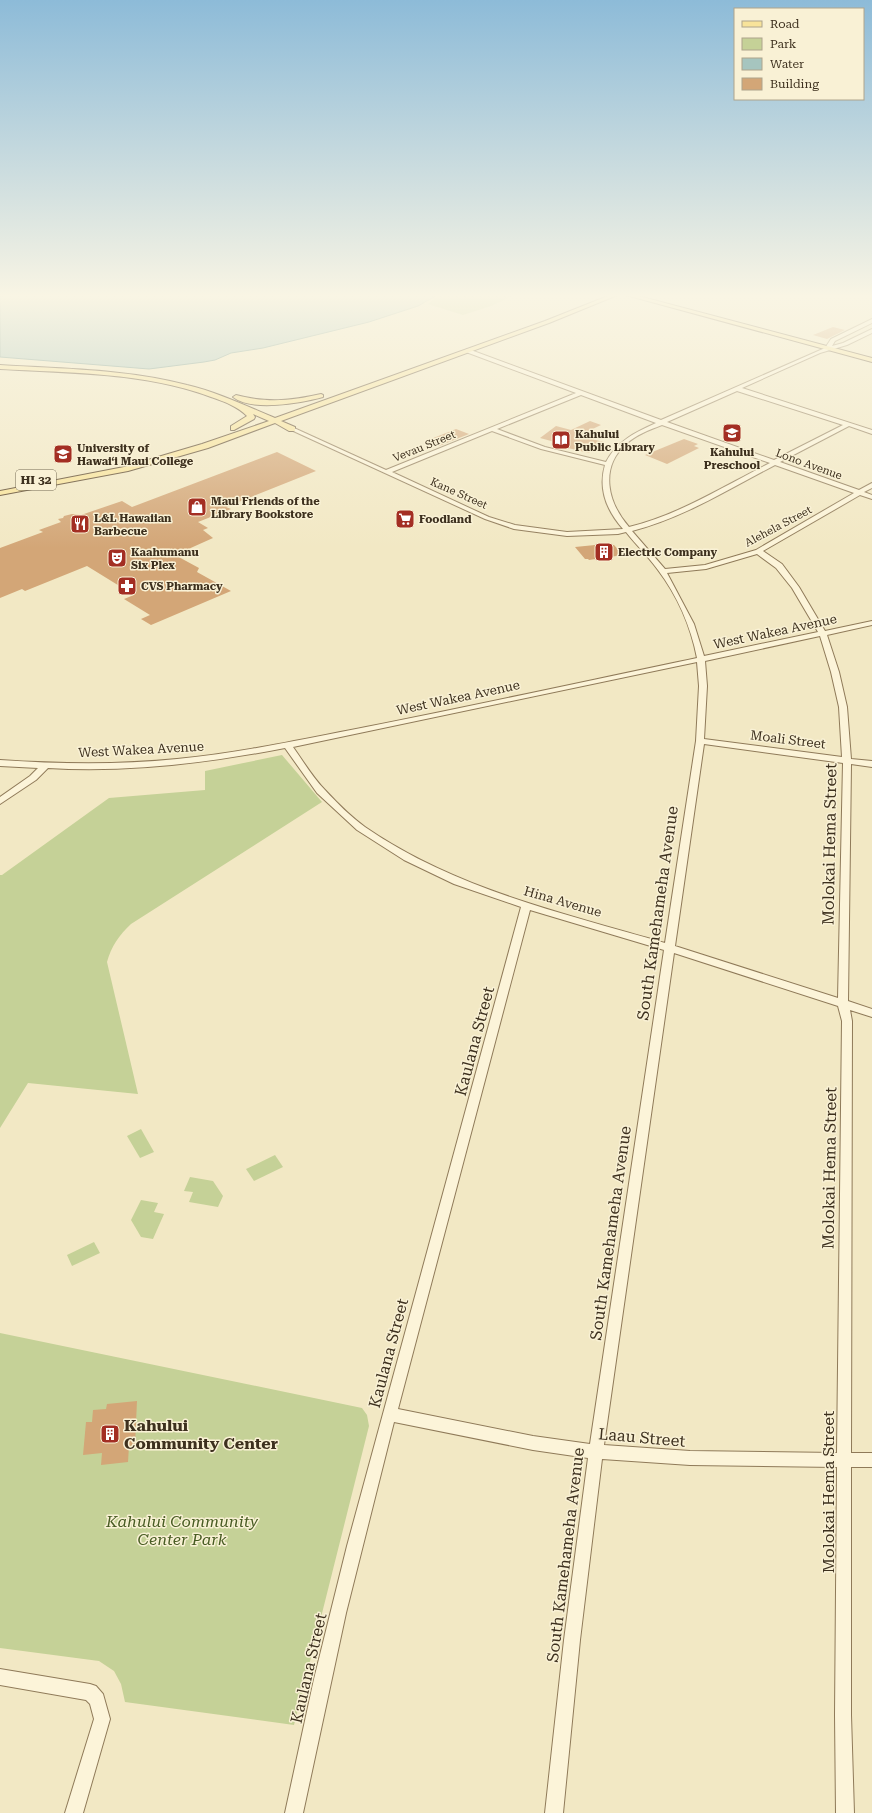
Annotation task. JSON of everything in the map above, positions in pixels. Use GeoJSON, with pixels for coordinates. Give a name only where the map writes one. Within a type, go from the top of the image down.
{"type":"FeatureCollection","features":[{"type":"Feature","properties":{"kind":"main road"},"geometry":{"type":"LineString","coordinates":[[140,379],[183,386],[236,404],[275,420],[292,429]]}},
{"type":"Feature","properties":{"kind":"main road"},"geometry":{"type":"LineString","coordinates":[[176,379],[192,381],[248,401],[271,404],[295,402],[321,396]]}},
{"type":"Feature","properties":{"kind":"main road","name":"HI 32"},"geometry":{"type":"LineString","coordinates":[[0,487],[126,462],[188,444],[369,379]]}},
{"type":"Feature","properties":{"kind":"main road"},"geometry":{"type":"LineString","coordinates":[[369,379],[379,383]]}},
{"type":"Feature","properties":{"kind":"main road","name":"HI 32"},"geometry":{"type":"LineString","coordinates":[[0,493],[125,469],[167,458],[391,379]]}},
{"type":"Feature","properties":{"kind":"main road"},"geometry":{"type":"LineString","coordinates":[[183,386],[192,381]]}},
{"type":"Feature","properties":{"kind":"main road"},"geometry":{"type":"LineString","coordinates":[[226,393],[266,416]]}},
{"type":"Feature","properties":{"kind":"main road"},"geometry":{"type":"LineString","coordinates":[[234,428],[250,419],[251,416],[236,404]]}},
{"type":"Feature","properties":{"kind":"main road"},"geometry":{"type":"LineString","coordinates":[[292,429],[288,421],[297,412]]}},
{"type":"Feature","properties":{"kind":"main road"},"geometry":{"type":"LineString","coordinates":[[241,433],[271,428],[292,429]]}},
{"type":"Feature","properties":{"kind":"street","name":"Lono Avenue"},"geometry":{"type":"LineString","coordinates":[[543,379],[872,497]]}},
{"type":"Feature","properties":{"kind":"street"},"geometry":{"type":"LineString","coordinates":[[490,429],[543,448],[608,464],[614,453],[638,433],[761,379]]}},
{"type":"Feature","properties":{"kind":"street"},"geometry":{"type":"LineString","coordinates":[[738,389],[872,432]]}},
{"type":"Feature","properties":{"kind":"street","name":"Vevau Street"},"geometry":{"type":"LineString","coordinates":[[386,472],[581,393]]}},
{"type":"Feature","properties":{"kind":"street","name":"Kane Street"},"geometry":{"type":"LineString","coordinates":[[292,429],[483,517],[514,527],[567,534],[628,530],[651,524],[674,515],[849,424]]}},
{"type":"Feature","properties":{"kind":"street","name":"South Kamehameha Avenue"},"geometry":{"type":"LineString","coordinates":[[554,1813],[572,1640],[596,1452],[671,948],[700,741],[703,694],[700,660],[694,634],[675,591],[663,571],[628,530],[608,502],[604,482],[608,464]]}},
{"type":"Feature","properties":{"kind":"street","name":"Alehela Street"},"geometry":{"type":"LineString","coordinates":[[663,571],[706,567],[730,561],[758,551],[872,485]]}},
{"type":"Feature","properties":{"kind":"street","name":"Molokai Hema Street"},"geometry":{"type":"LineString","coordinates":[[758,551],[779,566],[795,587],[823,634],[844,707],[847,760],[843,1003],[847,1021],[843,1715],[845,1813]]}},
{"type":"Feature","properties":{"kind":"street","name":"West Wakea Avenue"},"geometry":{"type":"LineString","coordinates":[[0,763],[117,766],[222,757],[288,746],[872,623]]}},
{"type":"Feature","properties":{"kind":"street","name":"Moali Street"},"geometry":{"type":"LineString","coordinates":[[700,741],[872,764]]}},
{"type":"Feature","properties":{"kind":"street","name":"Hina Avenue"},"geometry":{"type":"LineString","coordinates":[[288,746],[297,762],[316,786],[344,814],[379,840],[432,870],[490,894],[526,906],[671,948],[872,1013]]}},
{"type":"Feature","properties":{"kind":"street"},"geometry":{"type":"LineString","coordinates":[[0,801],[33,778],[46,765]]}},
{"type":"Feature","properties":{"kind":"street","name":"Kaulana Street"},"geometry":{"type":"LineString","coordinates":[[294,1813],[336,1617],[389,1414],[501,1007],[526,906]]}},
{"type":"Feature","properties":{"kind":"street","name":"Laau Street"},"geometry":{"type":"LineString","coordinates":[[389,1414],[545,1444],[596,1452],[689,1459],[872,1460]]}},
{"type":"Feature","properties":{"kind":"street"},"geometry":{"type":"LineString","coordinates":[[0,1678],[90,1692],[97,1700],[102,1718],[74,1813]]}},
{"type":"Feature","properties":{"kind":"green space"},"geometry":{"type":"Polygon","coordinates":[[[282,755],[322,802],[131,924],[113,946],[107,962],[138,1094],[28,1083],[0,1128],[0,875],[109,798],[205,790],[205,771],[282,755]]]}},
{"type":"Feature","properties":{"kind":"green space"},"geometry":{"type":"Polygon","coordinates":[[[141,1129],[154,1152],[140,1158],[127,1136],[141,1129]]]}},
{"type":"Feature","properties":{"kind":"green space"},"geometry":{"type":"Polygon","coordinates":[[[275,1155],[283,1167],[254,1181],[246,1169],[275,1155]]]}},
{"type":"Feature","properties":{"kind":"green space"},"geometry":{"type":"Polygon","coordinates":[[[190,1177],[213,1181],[223,1196],[218,1207],[189,1202],[193,1192],[184,1191],[190,1177]]]}},
{"type":"Feature","properties":{"kind":"green space"},"geometry":{"type":"Polygon","coordinates":[[[141,1200],[158,1203],[154,1212],[164,1214],[153,1239],[141,1237],[131,1220],[141,1200]]]}},
{"type":"Feature","properties":{"kind":"green space"},"geometry":{"type":"Polygon","coordinates":[[[94,1242],[100,1253],[72,1266],[67,1255],[94,1242]]]}},
{"type":"Feature","properties":{"kind":"green space","name":"Kahului Community Center Park"},"geometry":{"type":"Polygon","coordinates":[[[0,1333],[362,1408],[367,1415],[369,1426],[294,1725],[125,1702],[121,1684],[114,1671],[99,1661],[0,1648],[0,1333]]]}},
{"type":"Feature","properties":{"kind":"building","name":"Kahului Public Library"},"geometry":{"type":"Polygon","coordinates":[[[590,421],[601,425],[578,436],[604,442],[589,453],[551,444],[555,442],[540,438],[556,426],[571,430],[590,421]]]}},
{"type":"Feature","properties":{"kind":"building"},"geometry":{"type":"Polygon","coordinates":[[[456,429],[469,434],[439,446],[426,441],[456,429]]]}},
{"type":"Feature","properties":{"kind":"building"},"geometry":{"type":"Polygon","coordinates":[[[684,439],[698,444],[694,446],[699,448],[667,464],[645,455],[684,439]]]}},
{"type":"Feature","properties":{"kind":"building"},"geometry":{"type":"Polygon","coordinates":[[[277,452],[316,471],[226,507],[231,509],[198,522],[208,528],[203,530],[213,538],[175,555],[199,568],[197,572],[231,591],[151,625],[141,619],[150,615],[124,599],[134,595],[87,566],[25,591],[22,589],[0,598],[0,548],[43,532],[39,530],[61,522],[58,519],[63,518],[64,516],[72,514],[81,515],[122,501],[132,507],[277,452]]]}},
{"type":"Feature","properties":{"kind":"building","name":"Electric Company"},"geometry":{"type":"Polygon","coordinates":[[[605,544],[606,546],[614,545],[623,555],[589,560],[585,559],[575,547],[605,544]]]}},
{"type":"Feature","properties":{"kind":"building","name":"Kahului Community Center"},"geometry":{"type":"Polygon","coordinates":[[[137,1401],[135,1445],[129,1446],[128,1462],[101,1465],[102,1453],[83,1455],[86,1422],[92,1422],[93,1410],[106,1409],[107,1404],[137,1401]]]}},
{"type":"Feature","properties":{"kind":"place","name":"Kahului Preschool"},"geometry":{"type":"Point","coordinates":[732,433]}},
{"type":"Feature","properties":{"kind":"place","name":"Kahului Public Library"},"geometry":{"type":"Point","coordinates":[561,440]}},
{"type":"Feature","properties":{"kind":"place","name":"University of Hawai‘i Maui College"},"geometry":{"type":"Point","coordinates":[63,454]}},
{"type":"Feature","properties":{"kind":"place","name":"Maui Friends of the Library Bookstore"},"geometry":{"type":"Point","coordinates":[197,507]}},
{"type":"Feature","properties":{"kind":"place","name":"Foodland"},"geometry":{"type":"Point","coordinates":[405,519]}},
{"type":"Feature","properties":{"kind":"place","name":"L&L Hawaiian Barbecue"},"geometry":{"type":"Point","coordinates":[80,524]}},
{"type":"Feature","properties":{"kind":"place","name":"Electric Company"},"geometry":{"type":"Point","coordinates":[604,552]}},
{"type":"Feature","properties":{"kind":"place","name":"Kaahumanu Six Plex"},"geometry":{"type":"Point","coordinates":[117,558]}},
{"type":"Feature","properties":{"kind":"place","name":"CVS Pharmacy"},"geometry":{"type":"Point","coordinates":[127,586]}},
{"type":"Feature","properties":{"kind":"place","name":"Kahului Community Center"},"geometry":{"type":"Point","coordinates":[110,1434]}}]}
